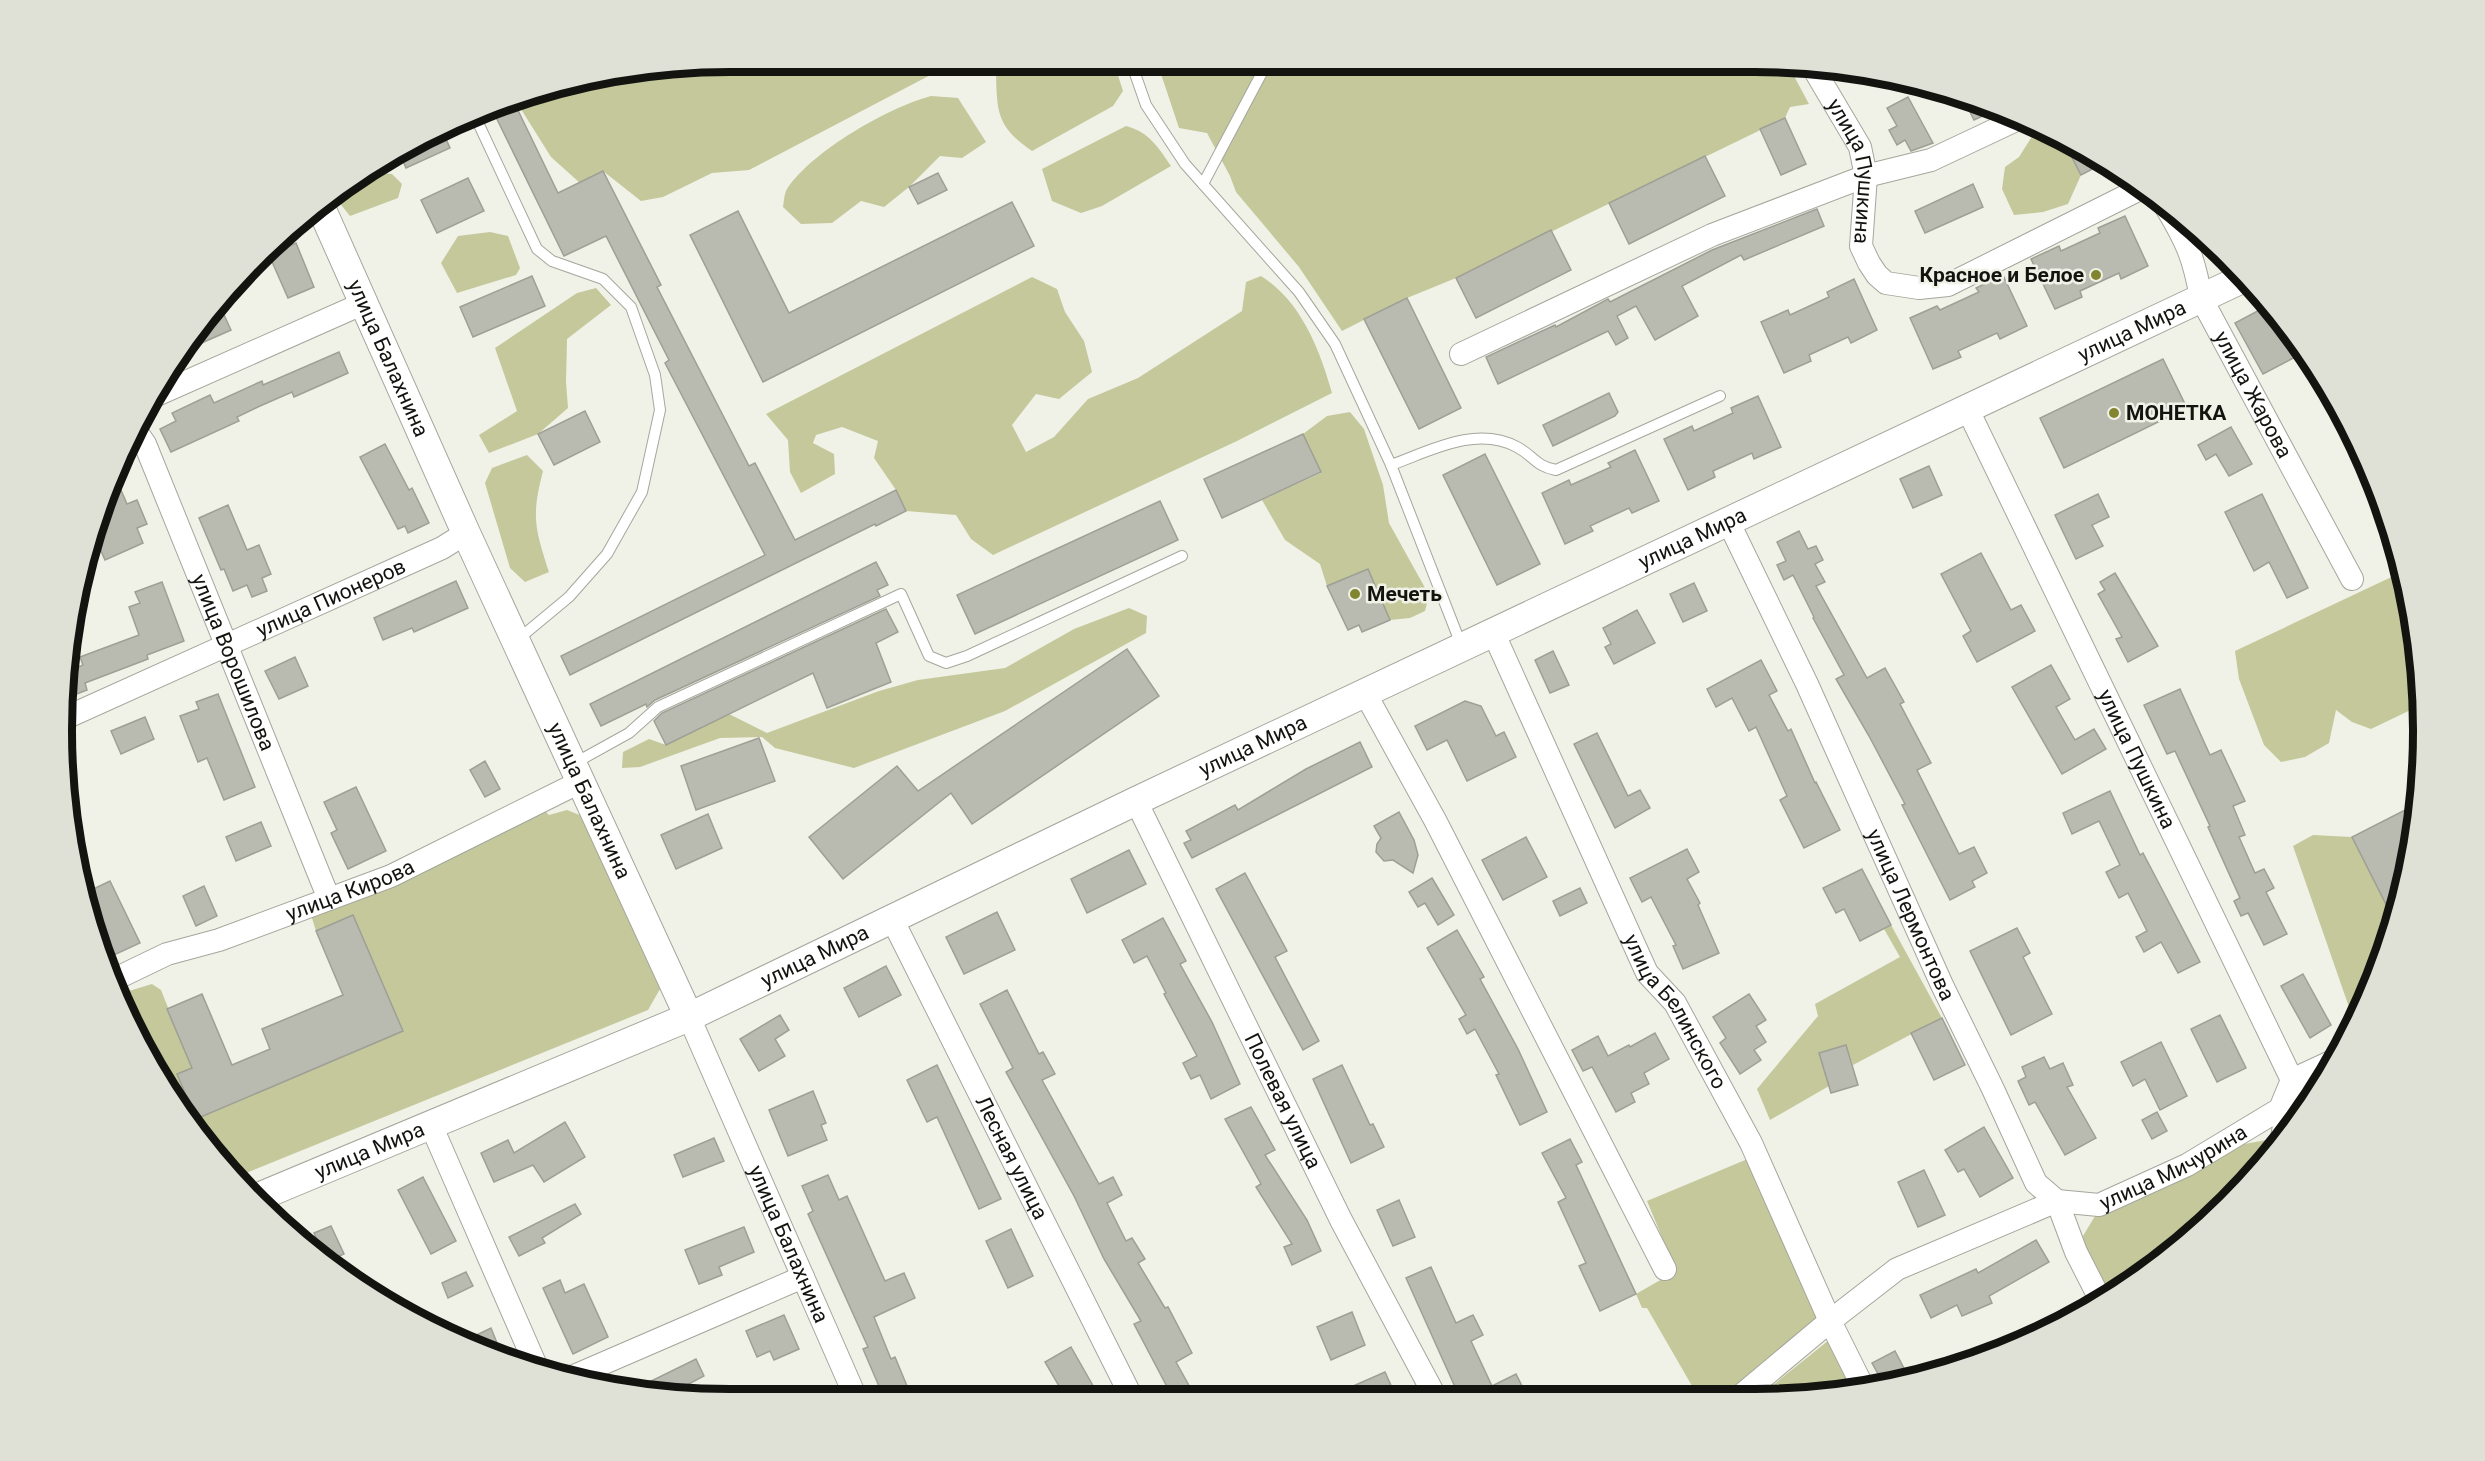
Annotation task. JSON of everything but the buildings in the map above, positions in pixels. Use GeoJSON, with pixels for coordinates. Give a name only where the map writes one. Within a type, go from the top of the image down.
{"type":"FeatureCollection","features":[{"type":"Feature","properties":{"kind":"street","name":"улица Пушкина"},"geometry":{"type":"LineString","coordinates":[[1818,75],[1860,147],[1866,176],[1861,246],[1869,263],[1886,283],[1919,288],[1948,285],[2133,192]]}},
{"type":"Feature","properties":{"kind":"street"},"geometry":{"type":"LineString","coordinates":[[1461,354],[1712,235],[1866,176],[1930,160],[2009,123]]}},
{"type":"Feature","properties":{"kind":"street","name":"улица Балахнина"},"geometry":{"type":"LineString","coordinates":[[324,213],[466,533],[688,1017],[852,1389]]}},
{"type":"Feature","properties":{"kind":"street","name":"улица Жарова"},"geometry":{"type":"LineString","coordinates":[[2177,225],[2195,262],[2201,298],[2352,579]]}},
{"type":"Feature","properties":{"kind":"street","name":"улица Мира"},"geometry":{"type":"LineString","coordinates":[[264,1195],[688,1017],[1136,801],[2236,282]]}},
{"type":"Feature","properties":{"kind":"street"},"geometry":{"type":"LineString","coordinates":[[167,390],[364,303]]}},
{"type":"Feature","properties":{"kind":"street","name":"улица Пушкина"},"geometry":{"type":"LineString","coordinates":[[1967,408],[2292,1080]]}},
{"type":"Feature","properties":{"kind":"street","name":"улица Ворошилова"},"geometry":{"type":"LineString","coordinates":[[141,438],[329,899]]}},
{"type":"Feature","properties":{"kind":"street","name":"улица Лермонтова"},"geometry":{"type":"LineString","coordinates":[[1728,521],[1807,684],[1942,985],[2036,1183],[2057,1201],[2076,1252],[2097,1293]]}},
{"type":"Feature","properties":{"kind":"street","name":"улица Пионеров"},"geometry":{"type":"LineString","coordinates":[[72,715],[441,548],[466,533]]}},
{"type":"Feature","properties":{"kind":"street","name":"улица Белинского"},"geometry":{"type":"LineString","coordinates":[[1493,632],[1647,973],[1675,1003],[1751,1143],[1830,1321],[1859,1380]]}},
{"type":"Feature","properties":{"kind":"street"},"geometry":{"type":"LineString","coordinates":[[1365,693],[1441,831],[1665,1269]]}},
{"type":"Feature","properties":{"kind":"street","name":"улица Кирова"},"geometry":{"type":"LineString","coordinates":[[120,976],[167,954],[219,940],[391,876],[576,773]]}},
{"type":"Feature","properties":{"kind":"street","name":"Полевая улица"},"geometry":{"type":"LineString","coordinates":[[1136,801],[1341,1220],[1431,1389]]}},
{"type":"Feature","properties":{"kind":"street","name":"Лесная улица"},"geometry":{"type":"LineString","coordinates":[[892,919],[1127,1389]]}},
{"type":"Feature","properties":{"kind":"street"},"geometry":{"type":"LineString","coordinates":[[2291,1111],[2292,1080],[2321,1067]]}},
{"type":"Feature","properties":{"kind":"street","name":"улица Мичурина"},"geometry":{"type":"LineString","coordinates":[[2057,1201],[2099,1205],[2187,1165],[2291,1111]]}},
{"type":"Feature","properties":{"kind":"street"},"geometry":{"type":"LineString","coordinates":[[431,1125],[533,1358]]}},
{"type":"Feature","properties":{"kind":"street"},"geometry":{"type":"LineString","coordinates":[[1749,1389],[1897,1269],[2057,1201]]}},
{"type":"Feature","properties":{"kind":"street"},"geometry":{"type":"LineString","coordinates":[[583,1372],[803,1277]]}},
{"type":"Feature","properties":{"kind":"lane"},"geometry":{"type":"LineString","coordinates":[[1134,72],[1146,105],[1185,164],[1299,292],[1335,344],[1391,465],[1462,647]]}},
{"type":"Feature","properties":{"kind":"lane"},"geometry":{"type":"LineString","coordinates":[[1203,184],[1262,72]]}},
{"type":"Feature","properties":{"kind":"lane"},"geometry":{"type":"LineString","coordinates":[[478,122],[537,249],[552,261],[603,279],[631,307],[655,375],[660,410],[642,492],[607,554],[569,597],[515,641]]}},
{"type":"Feature","properties":{"kind":"lane"},"geometry":{"type":"LineString","coordinates":[[1391,465],[1461,440],[1492,438],[1517,447],[1542,467],[1556,470],[1720,396]]}},
{"type":"Feature","properties":{"kind":"lane"},"geometry":{"type":"LineString","coordinates":[[576,773],[629,734],[658,706],[901,594],[929,656],[946,663],[967,656],[1182,556]]}},
{"type":"Feature","properties":{"kind":"green space"},"geometry":{"type":"Polygon","coordinates":[[[936,72],[749,170],[712,173],[663,197],[641,201],[603,171],[580,183],[551,157],[520,107],[560,94],[602,85],[687,73],[936,72]]]}},
{"type":"Feature","properties":{"kind":"green space"},"geometry":{"type":"Polygon","coordinates":[[[996,72],[1117,72],[1123,91],[1113,106],[1032,151],[1005,126],[998,108],[996,72]]]}},
{"type":"Feature","properties":{"kind":"green space"},"geometry":{"type":"Polygon","coordinates":[[[1160,72],[1792,73],[1809,104],[1790,107],[1785,118],[1342,331],[1299,267],[1236,192],[1207,133],[1179,128],[1160,72]]]}},
{"type":"Feature","properties":{"kind":"green space"},"geometry":{"type":"Polygon","coordinates":[[[931,96],[958,98],[986,142],[962,158],[940,156],[909,187],[884,207],[861,201],[832,223],[801,224],[783,207],[786,191],[814,160],[832,146],[874,120],[931,96]]]}},
{"type":"Feature","properties":{"kind":"green space"},"geometry":{"type":"Polygon","coordinates":[[[1126,126],[1147,136],[1171,166],[1102,206],[1081,213],[1052,201],[1042,169],[1126,126]]]}},
{"type":"Feature","properties":{"kind":"green space"},"geometry":{"type":"Polygon","coordinates":[[[2033,134],[2069,152],[2081,175],[2068,204],[2043,212],[2014,215],[2002,189],[2005,167],[2019,157],[2033,134]]]}},
{"type":"Feature","properties":{"kind":"green space"},"geometry":{"type":"Polygon","coordinates":[[[381,173],[392,174],[402,184],[398,198],[350,216],[339,202],[381,173]]]}},
{"type":"Feature","properties":{"kind":"green space"},"geometry":{"type":"Polygon","coordinates":[[[490,232],[508,236],[520,268],[516,275],[457,293],[441,263],[458,236],[490,232]]]}},
{"type":"Feature","properties":{"kind":"green space"},"geometry":{"type":"Polygon","coordinates":[[[1261,276],[1275,286],[1298,313],[1315,344],[1332,393],[1237,441],[993,555],[971,539],[956,515],[906,511],[896,490],[874,458],[878,441],[842,427],[816,435],[813,443],[834,454],[835,474],[801,493],[790,472],[788,440],[766,414],[1032,277],[1057,289],[1065,312],[1084,341],[1092,372],[1059,399],[1036,394],[1012,425],[1026,452],[1054,437],[1088,399],[1138,378],[1242,311],[1246,282],[1261,276]]]}},
{"type":"Feature","properties":{"kind":"green space"},"geometry":{"type":"Polygon","coordinates":[[[596,288],[611,305],[567,339],[568,408],[538,434],[489,453],[479,435],[517,411],[495,348],[577,293],[596,288]]]}},
{"type":"Feature","properties":{"kind":"green space"},"geometry":{"type":"Polygon","coordinates":[[[1350,412],[1364,429],[1383,485],[1389,523],[1429,595],[1425,611],[1410,618],[1390,620],[1368,569],[1327,586],[1320,564],[1285,540],[1262,500],[1321,473],[1303,434],[1327,416],[1350,412]]]}},
{"type":"Feature","properties":{"kind":"green space"},"geometry":{"type":"Polygon","coordinates":[[[527,455],[543,471],[537,500],[536,522],[549,572],[525,582],[510,568],[485,483],[492,468],[527,455]]]}},
{"type":"Feature","properties":{"kind":"green space"},"geometry":{"type":"Polygon","coordinates":[[[2394,576],[2407,645],[2413,709],[2371,729],[2352,722],[2336,710],[2329,743],[2305,757],[2281,762],[2264,745],[2239,679],[2235,651],[2394,576]]]}},
{"type":"Feature","properties":{"kind":"green space"},"geometry":{"type":"Polygon","coordinates":[[[1129,608],[1147,616],[1146,633],[1005,711],[854,768],[775,748],[762,737],[720,738],[640,767],[622,768],[623,752],[649,739],[666,745],[729,714],[767,733],[879,691],[918,680],[1005,668],[1074,629],[1129,608]]]}},
{"type":"Feature","properties":{"kind":"green space"},"geometry":{"type":"Polygon","coordinates":[[[543,809],[549,815],[567,810],[582,816],[660,989],[648,1010],[244,1174],[199,1118],[402,1031],[353,915],[316,931],[311,915],[543,809]]]}},
{"type":"Feature","properties":{"kind":"green space"},"geometry":{"type":"Polygon","coordinates":[[[2313,835],[2352,837],[2388,909],[2363,982],[2350,1010],[2293,846],[2313,835]]]}},
{"type":"Feature","properties":{"kind":"green space"},"geometry":{"type":"Polygon","coordinates":[[[1891,925],[1942,1018],[1853,1065],[1846,1045],[1819,1053],[1829,1086],[1770,1120],[1757,1089],[1818,1016],[1815,1004],[1900,957],[1884,929],[1891,925]]]}},
{"type":"Feature","properties":{"kind":"green space"},"geometry":{"type":"Polygon","coordinates":[[[152,984],[161,990],[192,1068],[177,1075],[191,1107],[160,1060],[126,992],[152,984]]]}},
{"type":"Feature","properties":{"kind":"green space"},"geometry":{"type":"Polygon","coordinates":[[[2271,1139],[2250,1165],[2189,1226],[2104,1288],[2089,1258],[2083,1236],[2095,1216],[2234,1146],[2271,1139]]]}},
{"type":"Feature","properties":{"kind":"green space"},"geometry":{"type":"Polygon","coordinates":[[[1750,1158],[1819,1319],[1737,1389],[1694,1389],[1647,1308],[1642,1308],[1636,1294],[1676,1271],[1647,1201],[1750,1158]]]}},
{"type":"Feature","properties":{"kind":"green space"},"geometry":{"type":"Polygon","coordinates":[[[1829,1340],[1850,1381],[1798,1388],[1769,1389],[1829,1340]]]}},
{"type":"Feature","properties":{"kind":"place","name":"Красное и Белое"},"geometry":{"type":"Point","coordinates":[2096,275]}},
{"type":"Feature","properties":{"kind":"place","name":"МОНЕТКА"},"geometry":{"type":"Point","coordinates":[2114,413]}},
{"type":"Feature","properties":{"kind":"place","name":"Мечеть"},"geometry":{"type":"Point","coordinates":[1355,594]}}]}
